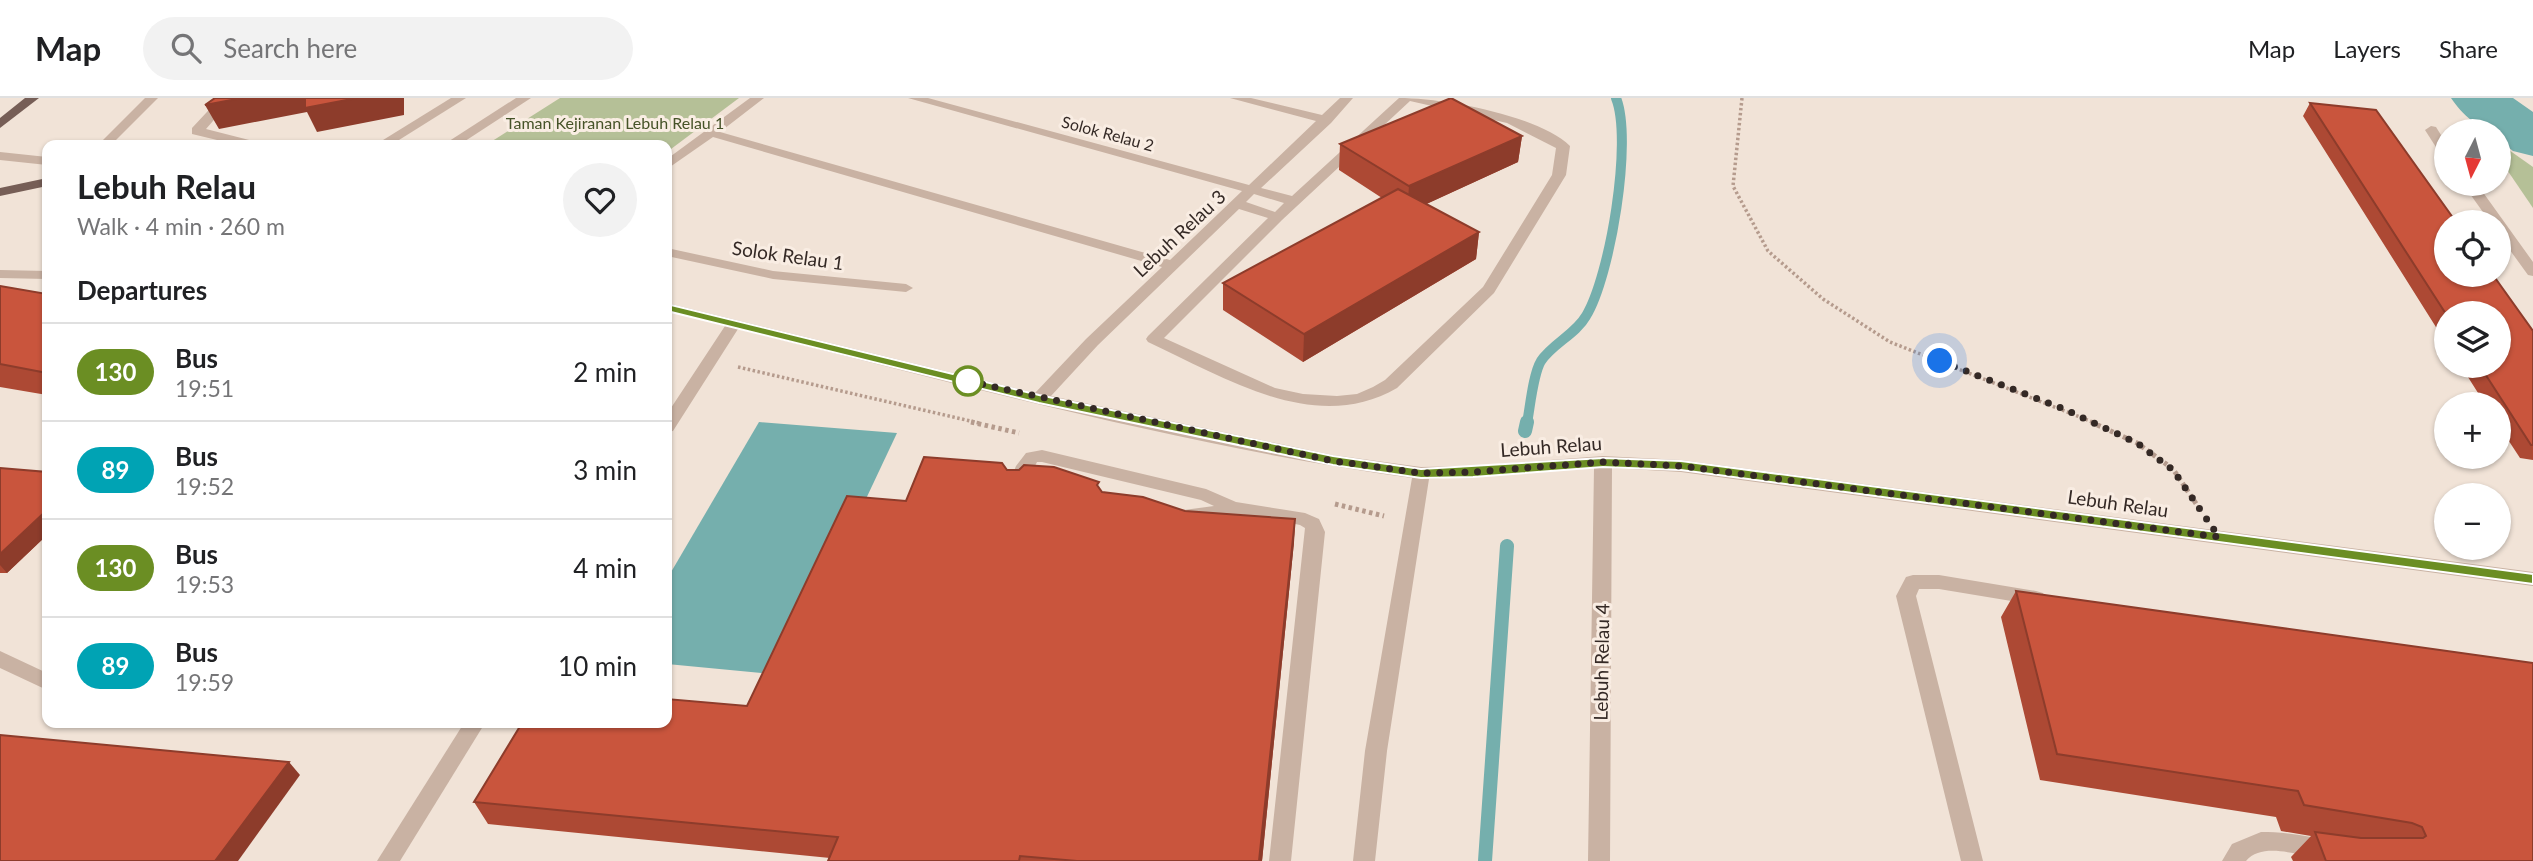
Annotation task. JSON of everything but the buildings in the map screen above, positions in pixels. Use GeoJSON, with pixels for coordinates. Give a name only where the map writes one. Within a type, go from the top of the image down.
{"type":"FeatureCollection","features":[{"type":"Feature","properties":{"kind":"main road"},"geometry":{"type":"LineString","coordinates":[[0,124],[33,98]]}},
{"type":"Feature","properties":{"kind":"main road"},"geometry":{"type":"LineString","coordinates":[[0,192],[42,183]]}},
{"type":"Feature","properties":{"kind":"street"},"geometry":{"type":"LineString","coordinates":[[109,140],[152,98]]}},
{"type":"Feature","properties":{"kind":"street"},"geometry":{"type":"LineString","coordinates":[[227,98],[197,131],[232,140]]}},
{"type":"Feature","properties":{"kind":"street"},"geometry":{"type":"LineString","coordinates":[[390,140],[460,98]]}},
{"type":"Feature","properties":{"kind":"street"},"geometry":{"type":"LineString","coordinates":[[458,140],[525,98]]}},
{"type":"Feature","properties":{"kind":"street"},"geometry":{"type":"LineString","coordinates":[[672,161],[758,98]]}},
{"type":"Feature","properties":{"kind":"street","name":"Solok Relau 2"},"geometry":{"type":"LineString","coordinates":[[914,98],[1294,201]]}},
{"type":"Feature","properties":{"kind":"street"},"geometry":{"type":"LineString","coordinates":[[1236,98],[1327,120]]}},
{"type":"Feature","properties":{"kind":"street","name":"Lebuh Relau 3"},"geometry":{"type":"LineString","coordinates":[[1039,399],[1092,342],[1347,98]]}},
{"type":"Feature","properties":{"kind":"street"},"geometry":{"type":"LineString","coordinates":[[1406,98],[1277,217],[1154,339],[1270,392],[1303,399],[1360,399],[1391,384],[1489,290],[1559,175],[1563,146],[1511,120],[1413,98]]}},
{"type":"Feature","properties":{"kind":"street"},"geometry":{"type":"LineString","coordinates":[[2431,130],[2434,134]]}},
{"type":"Feature","properties":{"kind":"street"},"geometry":{"type":"LineString","coordinates":[[711,133],[1173,265]]}},
{"type":"Feature","properties":{"kind":"street"},"geometry":{"type":"LineString","coordinates":[[0,156],[42,160]]}},
{"type":"Feature","properties":{"kind":"street"},"geometry":{"type":"LineString","coordinates":[[1238,204],[1277,217]]}},
{"type":"Feature","properties":{"kind":"street"},"geometry":{"type":"LineString","coordinates":[[2511,241],[2533,272]]}},
{"type":"Feature","properties":{"kind":"street","name":"Solok Relau 1"},"geometry":{"type":"LineString","coordinates":[[672,254],[773,275],[906,288]]}},
{"type":"Feature","properties":{"kind":"street"},"geometry":{"type":"LineString","coordinates":[[0,274],[42,275]]}},
{"type":"Feature","properties":{"kind":"street","name":"Lebuh Relau"},"geometry":{"type":"LineString","coordinates":[[672,308],[1039,399],[1333,461],[1421,473],[1473,472],[1603,462],[1681,466],[1765,475],[2533,579]]}},
{"type":"Feature","properties":{"kind":"street"},"geometry":{"type":"LineString","coordinates":[[672,419],[734,324]]}},
{"type":"Feature","properties":{"kind":"street"},"geometry":{"type":"LineString","coordinates":[[1017,486],[1032,457],[1042,456],[1206,495],[1232,508],[1305,519],[1313,524],[1316,532],[1280,861]]}},
{"type":"Feature","properties":{"kind":"street","name":"Lebuh Relau 4"},"geometry":{"type":"LineString","coordinates":[[1599,861],[1603,462]]}},
{"type":"Feature","properties":{"kind":"street"},"geometry":{"type":"LineString","coordinates":[[1364,861],[1376,751],[1421,473]]}},
{"type":"Feature","properties":{"kind":"street"},"geometry":{"type":"LineString","coordinates":[[1173,513],[1208,514],[1232,508]]}},
{"type":"Feature","properties":{"kind":"street"},"geometry":{"type":"LineString","coordinates":[[1972,861],[1906,596],[1913,582],[1939,582],[2050,600]]}},
{"type":"Feature","properties":{"kind":"street"},"geometry":{"type":"LineString","coordinates":[[0,659],[42,680]]}},
{"type":"Feature","properties":{"kind":"street"},"geometry":{"type":"LineString","coordinates":[[388,861],[472,728]]}},
{"type":"Feature","properties":{"kind":"street"},"geometry":{"type":"LineString","coordinates":[[2233,861],[2236,853],[2250,843],[2272,841],[2348,855]]}},
{"type":"Feature","properties":{"kind":"path"},"geometry":{"type":"LineString","coordinates":[[1742,98],[1733,186],[1768,251],[1823,299],[1890,342],[2064,409],[2137,443],[2173,470],[2219,537]]}},
{"type":"Feature","properties":{"kind":"path"},"geometry":{"type":"LineString","coordinates":[[710,360],[1025,434]]}},
{"type":"Feature","properties":{"kind":"path"},"geometry":{"type":"LineString","coordinates":[[1331,503],[1384,515],[1381,528]]}},
{"type":"Feature","properties":{"kind":"green space","name":"Taman Kejiranan Lebuh Relau 1"},"geometry":{"type":"Polygon","coordinates":[[[560,98],[739,98],[672,148],[672,140],[494,140],[560,98]]]}},
{"type":"Feature","properties":{"kind":"green space"},"geometry":{"type":"Polygon","coordinates":[[[2511,151],[2533,167],[2533,208],[2511,176],[2511,151]]]}},
{"type":"Feature","properties":{"kind":"water"},"geometry":{"type":"Polygon","coordinates":[[[759,422],[897,433],[783,675],[672,664],[672,570],[759,422]]]}},
{"type":"Feature","properties":{"kind":"waterway"},"geometry":{"type":"LineString","coordinates":[[1527,423],[1538,367],[1551,349],[1582,322],[1595,297],[1603,271],[1611,241],[1620,175],[1621,118],[1616,98]]}},
{"type":"Feature","properties":{"kind":"waterway"},"geometry":{"type":"LineString","coordinates":[[2478,98],[2533,139]]}},
{"type":"Feature","properties":{"kind":"waterway"},"geometry":{"type":"LineString","coordinates":[[1525,431],[1527,422]]}},
{"type":"Feature","properties":{"kind":"waterway"},"geometry":{"type":"LineString","coordinates":[[1485,861],[1507,546]]}},
{"type":"Feature","properties":{"kind":"bus line","name":"130"},"geometry":{"type":"LineString","coordinates":[[672,308],[1039,399],[1333,461],[1421,473],[1473,472],[1603,462],[1681,466],[1765,475],[2533,579]]}},
{"type":"Feature","properties":{"kind":"route"},"geometry":{"type":"LineString","coordinates":[[968,381],[963,380],[1039,399],[1333,461],[1421,473],[1473,472],[1603,462],[1681,466],[2219,537],[2173,470],[2137,443],[2064,409],[1940,361]]}}]}
